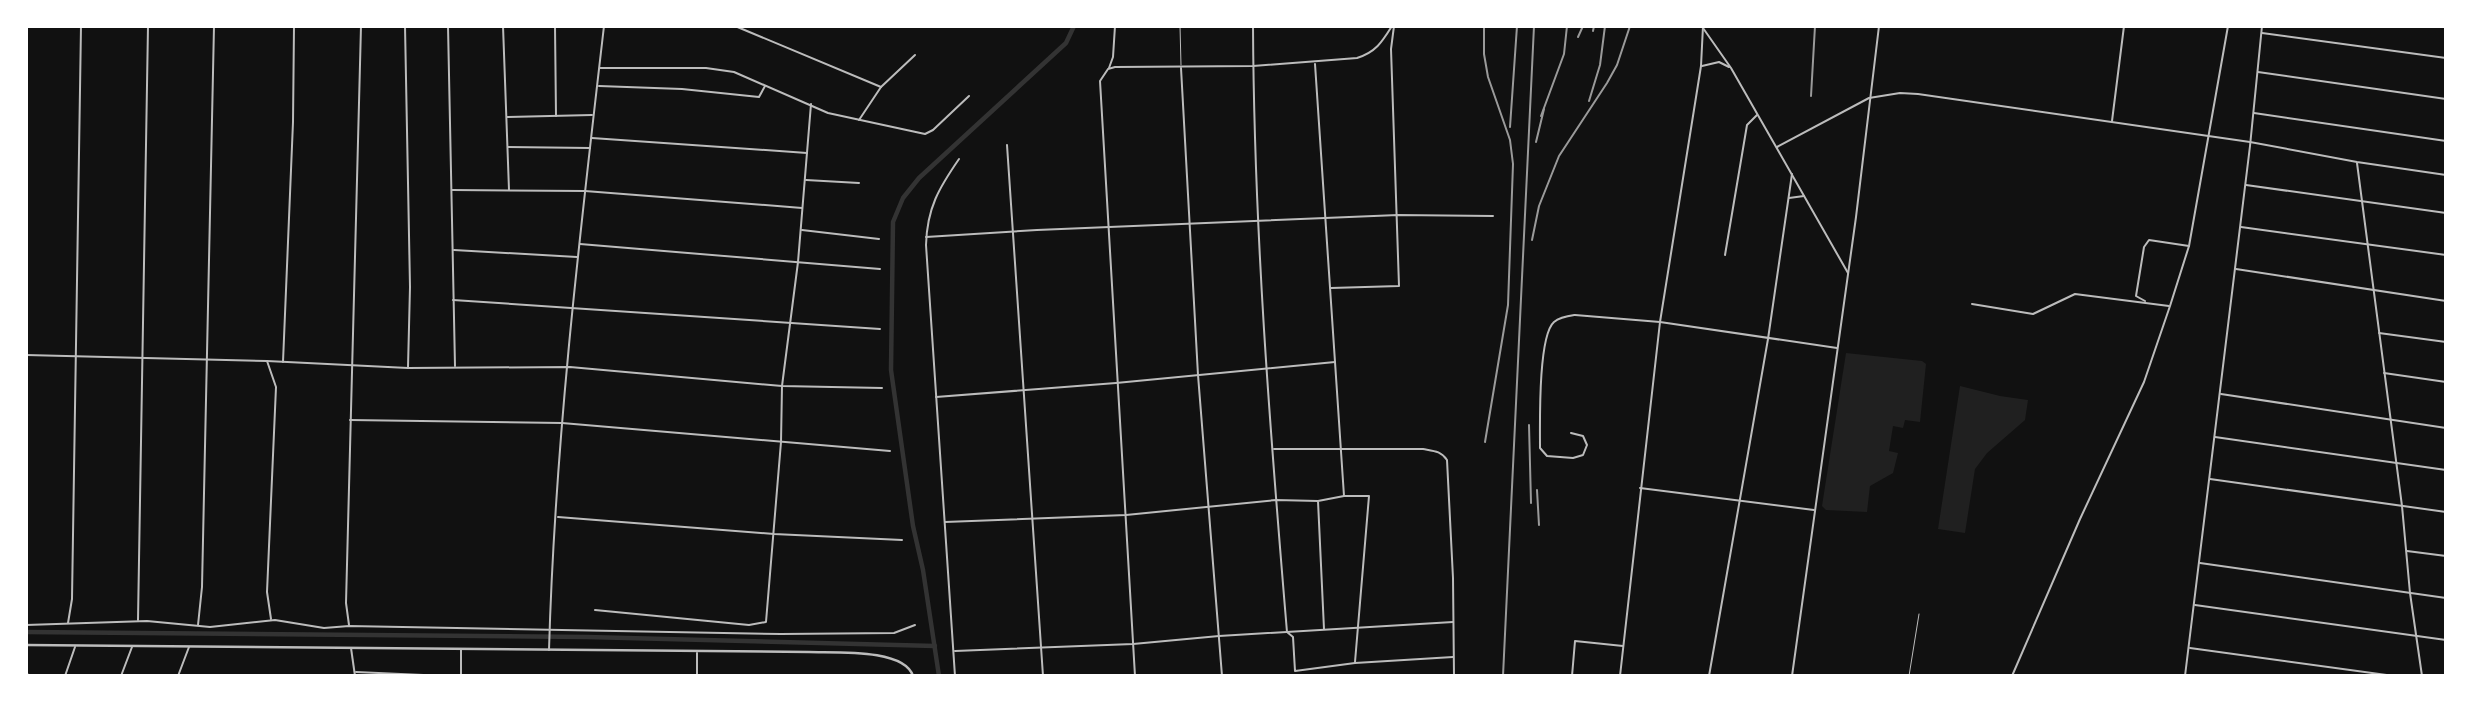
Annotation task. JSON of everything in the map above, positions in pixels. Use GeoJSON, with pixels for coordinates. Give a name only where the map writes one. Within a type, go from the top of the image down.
{"type":"FeatureCollection","features":[{"type":"Feature","properties":{"kind":"street"},"geometry":{"type":"LineString","coordinates":[[68,624],[72,599],[81,26]]}},
{"type":"Feature","properties":{"kind":"street"},"geometry":{"type":"LineString","coordinates":[[138,621],[148,26]]}},
{"type":"Feature","properties":{"kind":"street"},"geometry":{"type":"LineString","coordinates":[[198,626],[202,587],[214,26]]}},
{"type":"Feature","properties":{"kind":"street"},"geometry":{"type":"LineString","coordinates":[[283,363],[293,122],[294,26]]}},
{"type":"Feature","properties":{"kind":"street"},"geometry":{"type":"LineString","coordinates":[[349,626],[346,603],[361,26]]}},
{"type":"Feature","properties":{"kind":"street"},"geometry":{"type":"LineString","coordinates":[[405,26],[410,288],[408,368]]}},
{"type":"Feature","properties":{"kind":"street"},"geometry":{"type":"LineString","coordinates":[[448,26],[454,367]]}},
{"type":"Feature","properties":{"kind":"street"},"geometry":{"type":"LineString","coordinates":[[503,26],[509,191]]}},
{"type":"Feature","properties":{"kind":"street"},"geometry":{"type":"LineString","coordinates":[[555,26],[556,116]]}},
{"type":"Feature","properties":{"kind":"street"},"geometry":{"type":"LineString","coordinates":[[550,651],[562,423],[572,307],[604,26]]}},
{"type":"Feature","properties":{"kind":"street"},"geometry":{"type":"LineString","coordinates":[[735,26],[881,88]]}},
{"type":"Feature","properties":{"kind":"street"},"geometry":{"type":"LineString","coordinates":[[1115,26],[1113,57],[1100,81],[1135,676]]}},
{"type":"Feature","properties":{"kind":"street"},"geometry":{"type":"LineString","coordinates":[[1253,26],[1256,221],[1287,632],[1293,637],[1295,671],[1355,663],[1453,657]]}},
{"type":"Feature","properties":{"kind":"street"},"geometry":{"type":"LineString","coordinates":[[1108,69],[1344,61],[1370,54],[1380,46],[1393,26]]}},
{"type":"Feature","properties":{"kind":"street"},"geometry":{"type":"LineString","coordinates":[[1330,288],[1399,286],[1391,50],[1393,26]]}},
{"type":"Feature","properties":{"kind":"street"},"geometry":{"type":"LineString","coordinates":[[1792,676],[1849,274],[1879,26]]}},
{"type":"Feature","properties":{"kind":"street"},"geometry":{"type":"LineString","coordinates":[[2112,122],[2124,26]]}},
{"type":"Feature","properties":{"kind":"street"},"geometry":{"type":"LineString","coordinates":[[2012,676],[2080,519],[2144,382],[2170,306],[2189,246],[2228,26]]}},
{"type":"Feature","properties":{"kind":"street"},"geometry":{"type":"LineString","coordinates":[[2185,676],[2262,26]]}},
{"type":"Feature","properties":{"kind":"street"},"geometry":{"type":"LineString","coordinates":[[1703,27],[1731,68],[1849,274]]}},
{"type":"Feature","properties":{"kind":"street"},"geometry":{"type":"LineString","coordinates":[[1620,676],[1660,322],[1701,66],[1703,27]]}},
{"type":"Feature","properties":{"kind":"street"},"geometry":{"type":"LineString","coordinates":[[2261,33],[2446,58]]}},
{"type":"Feature","properties":{"kind":"street"},"geometry":{"type":"LineString","coordinates":[[859,121],[881,88],[915,55]]}},
{"type":"Feature","properties":{"kind":"street"},"geometry":{"type":"LineString","coordinates":[[1315,62],[1344,496]]}},
{"type":"Feature","properties":{"kind":"street"},"geometry":{"type":"LineString","coordinates":[[1701,66],[1719,62],[1731,68]]}},
{"type":"Feature","properties":{"kind":"street"},"geometry":{"type":"LineString","coordinates":[[1181,67],[1199,375],[1222,676]]}},
{"type":"Feature","properties":{"kind":"street"},"geometry":{"type":"LineString","coordinates":[[599,68],[706,68],[733,72],[828,113],[925,134],[933,130],[969,96]]}},
{"type":"Feature","properties":{"kind":"street"},"geometry":{"type":"LineString","coordinates":[[2257,72],[2446,99]]}},
{"type":"Feature","properties":{"kind":"street"},"geometry":{"type":"LineString","coordinates":[[597,86],[682,89],[759,97],[765,85]]}},
{"type":"Feature","properties":{"kind":"street"},"geometry":{"type":"LineString","coordinates":[[1777,147],[1869,98],[1918,93],[2250,142],[2446,175]]}},
{"type":"Feature","properties":{"kind":"street"},"geometry":{"type":"LineString","coordinates":[[595,610],[749,625],[766,622],[781,442],[782,386],[799,262],[811,104]]}},
{"type":"Feature","properties":{"kind":"street"},"geometry":{"type":"LineString","coordinates":[[2253,113],[2446,141]]}},
{"type":"Feature","properties":{"kind":"street"},"geometry":{"type":"LineString","coordinates":[[506,117],[594,115]]}},
{"type":"Feature","properties":{"kind":"street"},"geometry":{"type":"LineString","coordinates":[[1725,255],[1747,125],[1757,115]]}},
{"type":"Feature","properties":{"kind":"street"},"geometry":{"type":"LineString","coordinates":[[591,138],[807,153]]}},
{"type":"Feature","properties":{"kind":"street"},"geometry":{"type":"LineString","coordinates":[[1007,145],[1043,676]]}},
{"type":"Feature","properties":{"kind":"street"},"geometry":{"type":"LineString","coordinates":[[507,147],[590,148]]}},
{"type":"Feature","properties":{"kind":"street"},"geometry":{"type":"LineString","coordinates":[[955,676],[926,237],[935,197],[959,159]]}},
{"type":"Feature","properties":{"kind":"street"},"geometry":{"type":"LineString","coordinates":[[2357,162],[2422,676]]}},
{"type":"Feature","properties":{"kind":"street"},"geometry":{"type":"LineString","coordinates":[[1709,676],[1768,339],[1792,174]]}},
{"type":"Feature","properties":{"kind":"street"},"geometry":{"type":"LineString","coordinates":[[804,180],[859,183]]}},
{"type":"Feature","properties":{"kind":"street"},"geometry":{"type":"LineString","coordinates":[[2245,185],[2446,213]]}},
{"type":"Feature","properties":{"kind":"street"},"geometry":{"type":"LineString","coordinates":[[452,190],[584,191],[802,208]]}},
{"type":"Feature","properties":{"kind":"street"},"geometry":{"type":"LineString","coordinates":[[1788,198],[1804,196]]}},
{"type":"Feature","properties":{"kind":"street"},"geometry":{"type":"LineString","coordinates":[[926,237],[1398,215],[1493,216]]}},
{"type":"Feature","properties":{"kind":"street"},"geometry":{"type":"LineString","coordinates":[[2240,226],[2446,256]]}},
{"type":"Feature","properties":{"kind":"street"},"geometry":{"type":"LineString","coordinates":[[801,230],[879,239]]}},
{"type":"Feature","properties":{"kind":"street"},"geometry":{"type":"LineString","coordinates":[[2146,302],[2136,296],[2144,247],[2149,240],[2189,246]]}},
{"type":"Feature","properties":{"kind":"street"},"geometry":{"type":"LineString","coordinates":[[579,244],[880,269]]}},
{"type":"Feature","properties":{"kind":"street"},"geometry":{"type":"LineString","coordinates":[[453,250],[577,257]]}},
{"type":"Feature","properties":{"kind":"street"},"geometry":{"type":"LineString","coordinates":[[2235,268],[2446,301]]}},
{"type":"Feature","properties":{"kind":"street"},"geometry":{"type":"LineString","coordinates":[[1972,304],[2033,314],[2075,294],[2170,306]]}},
{"type":"Feature","properties":{"kind":"street"},"geometry":{"type":"LineString","coordinates":[[453,300],[880,329]]}},
{"type":"Feature","properties":{"kind":"street"},"geometry":{"type":"LineString","coordinates":[[1571,433],[1583,436],[1587,445],[1583,455],[1573,458],[1547,456],[1540,448],[1541,374],[1548,333],[1552,323],[1562,317],[1575,315],[1660,322],[1838,348]]}},
{"type":"Feature","properties":{"kind":"street"},"geometry":{"type":"LineString","coordinates":[[2378,333],[2446,342]]}},
{"type":"Feature","properties":{"kind":"street"},"geometry":{"type":"LineString","coordinates":[[26,355],[267,361],[408,368],[568,367],[782,386],[882,388]]}},
{"type":"Feature","properties":{"kind":"street"},"geometry":{"type":"LineString","coordinates":[[267,361],[276,387],[267,592],[271,621]]}},
{"type":"Feature","properties":{"kind":"street"},"geometry":{"type":"LineString","coordinates":[[936,397],[1336,362]]}},
{"type":"Feature","properties":{"kind":"street"},"geometry":{"type":"LineString","coordinates":[[2383,373],[2446,382]]}},
{"type":"Feature","properties":{"kind":"street"},"geometry":{"type":"LineString","coordinates":[[2220,394],[2446,428]]}},
{"type":"Feature","properties":{"kind":"street"},"geometry":{"type":"LineString","coordinates":[[350,420],[562,423],[890,451]]}},
{"type":"Feature","properties":{"kind":"street"},"geometry":{"type":"LineString","coordinates":[[2214,437],[2446,470]]}},
{"type":"Feature","properties":{"kind":"street"},"geometry":{"type":"LineString","coordinates":[[1272,449],[1423,449],[1438,451],[1444,456],[1447,460],[1454,578],[1454,676]]}},
{"type":"Feature","properties":{"kind":"street"},"geometry":{"type":"LineString","coordinates":[[2209,479],[2446,512]]}},
{"type":"Feature","properties":{"kind":"street"},"geometry":{"type":"LineString","coordinates":[[1640,488],[1815,510]]}},
{"type":"Feature","properties":{"kind":"street"},"geometry":{"type":"LineString","coordinates":[[944,522],[1126,514],[1276,500],[1318,501],[1344,496],[1369,496],[1355,663]]}},
{"type":"Feature","properties":{"kind":"street"},"geometry":{"type":"LineString","coordinates":[[1318,501],[1324,630]]}},
{"type":"Feature","properties":{"kind":"street"},"geometry":{"type":"LineString","coordinates":[[556,517],[774,534],[902,540]]}},
{"type":"Feature","properties":{"kind":"street"},"geometry":{"type":"LineString","coordinates":[[2406,551],[2446,556]]}},
{"type":"Feature","properties":{"kind":"street"},"geometry":{"type":"LineString","coordinates":[[2199,563],[2446,598]]}},
{"type":"Feature","properties":{"kind":"street"},"geometry":{"type":"LineString","coordinates":[[2194,605],[2446,640]]}},
{"type":"Feature","properties":{"kind":"street"},"geometry":{"type":"LineString","coordinates":[[26,625],[138,621],[237,626],[271,621],[303,623],[324,628],[349,626],[880,634],[894,633],[915,625]]}},
{"type":"Feature","properties":{"kind":"street"},"geometry":{"type":"LineString","coordinates":[[954,652],[1453,622]]}},
{"type":"Feature","properties":{"kind":"street"},"geometry":{"type":"LineString","coordinates":[[1572,676],[1575,641],[1624,646]]}},
{"type":"Feature","properties":{"kind":"street"},"geometry":{"type":"LineString","coordinates":[[26,645],[809,652],[881,655],[900,661],[911,670],[913,676]]}},
{"type":"Feature","properties":{"kind":"street"},"geometry":{"type":"LineString","coordinates":[[65,676],[76,645]]}},
{"type":"Feature","properties":{"kind":"street"},"geometry":{"type":"LineString","coordinates":[[121,676],[133,645]]}},
{"type":"Feature","properties":{"kind":"street"},"geometry":{"type":"LineString","coordinates":[[178,676],[189,647]]}},
{"type":"Feature","properties":{"kind":"street"},"geometry":{"type":"LineString","coordinates":[[351,647],[355,674],[446,676]]}},
{"type":"Feature","properties":{"kind":"street"},"geometry":{"type":"LineString","coordinates":[[2189,647],[2393,676]]}},
{"type":"Feature","properties":{"kind":"street"},"geometry":{"type":"LineString","coordinates":[[461,648],[461,676]]}},
{"type":"Feature","properties":{"kind":"street"},"geometry":{"type":"LineString","coordinates":[[697,652],[697,676]]}},
{"type":"Feature","properties":{"kind":"street"},"geometry":{"type":"LineString","coordinates":[[26,674],[32,676]]}},
{"type":"Feature","properties":{"kind":"lane"},"geometry":{"type":"LineString","coordinates":[[1180,26],[1181,67]]}},
{"type":"Feature","properties":{"kind":"lane"},"geometry":{"type":"LineString","coordinates":[[1909,676],[1919,614]]}},
{"type":"Feature","properties":{"kind":"shaded area"},"geometry":{"type":"Polygon","coordinates":[[[1846,353],[1922,361],[1926,364],[1920,422],[1905,420],[1903,428],[1893,426],[1889,451],[1898,453],[1893,473],[1870,486],[1867,512],[1826,510],[1822,506],[1846,353]]]}},
{"type":"Feature","properties":{"kind":"shaded area"},"geometry":{"type":"Polygon","coordinates":[[[1960,386],[2028,400],[2025,420],[1987,453],[1975,469],[1965,533],[1938,529],[1960,386]]]}},
{"type":"Feature","properties":{"kind":"waterway"},"geometry":{"type":"LineString","coordinates":[[939,676],[923,570],[913,526],[891,370],[893,222],[903,198],[919,178],[1066,43],[1074,26]]}},
{"type":"Feature","properties":{"kind":"waterway"},"geometry":{"type":"LineString","coordinates":[[26,632],[587,637],[935,646]]}},
{"type":"Feature","properties":{"kind":"railway"},"geometry":{"type":"LineString","coordinates":[[1484,26],[1484,54],[1488,77],[1510,140],[1513,164],[1508,305],[1485,442]]}},
{"type":"Feature","properties":{"kind":"railway"},"geometry":{"type":"LineString","coordinates":[[1510,127],[1517,26]]}},
{"type":"Feature","properties":{"kind":"railway"},"geometry":{"type":"LineString","coordinates":[[1503,676],[1534,26]]}},
{"type":"Feature","properties":{"kind":"railway"},"geometry":{"type":"LineString","coordinates":[[1541,116],[1564,54],[1567,26]]}},
{"type":"Feature","properties":{"kind":"railway"},"geometry":{"type":"LineString","coordinates":[[1578,37],[1583,26]]}},
{"type":"Feature","properties":{"kind":"railway"},"geometry":{"type":"LineString","coordinates":[[1593,31],[1594,26]]}},
{"type":"Feature","properties":{"kind":"railway"},"geometry":{"type":"LineString","coordinates":[[1589,101],[1600,65],[1605,26]]}},
{"type":"Feature","properties":{"kind":"railway"},"geometry":{"type":"LineString","coordinates":[[1532,240],[1539,206],[1559,156],[1617,65],[1630,26]]}},
{"type":"Feature","properties":{"kind":"railway"},"geometry":{"type":"LineString","coordinates":[[1811,96],[1815,26]]}},
{"type":"Feature","properties":{"kind":"railway"},"geometry":{"type":"LineString","coordinates":[[1536,142],[1544,109]]}},
{"type":"Feature","properties":{"kind":"railway"},"geometry":{"type":"LineString","coordinates":[[1529,425],[1531,503]]}},
{"type":"Feature","properties":{"kind":"railway"},"geometry":{"type":"LineString","coordinates":[[1537,490],[1539,525]]}}]}
